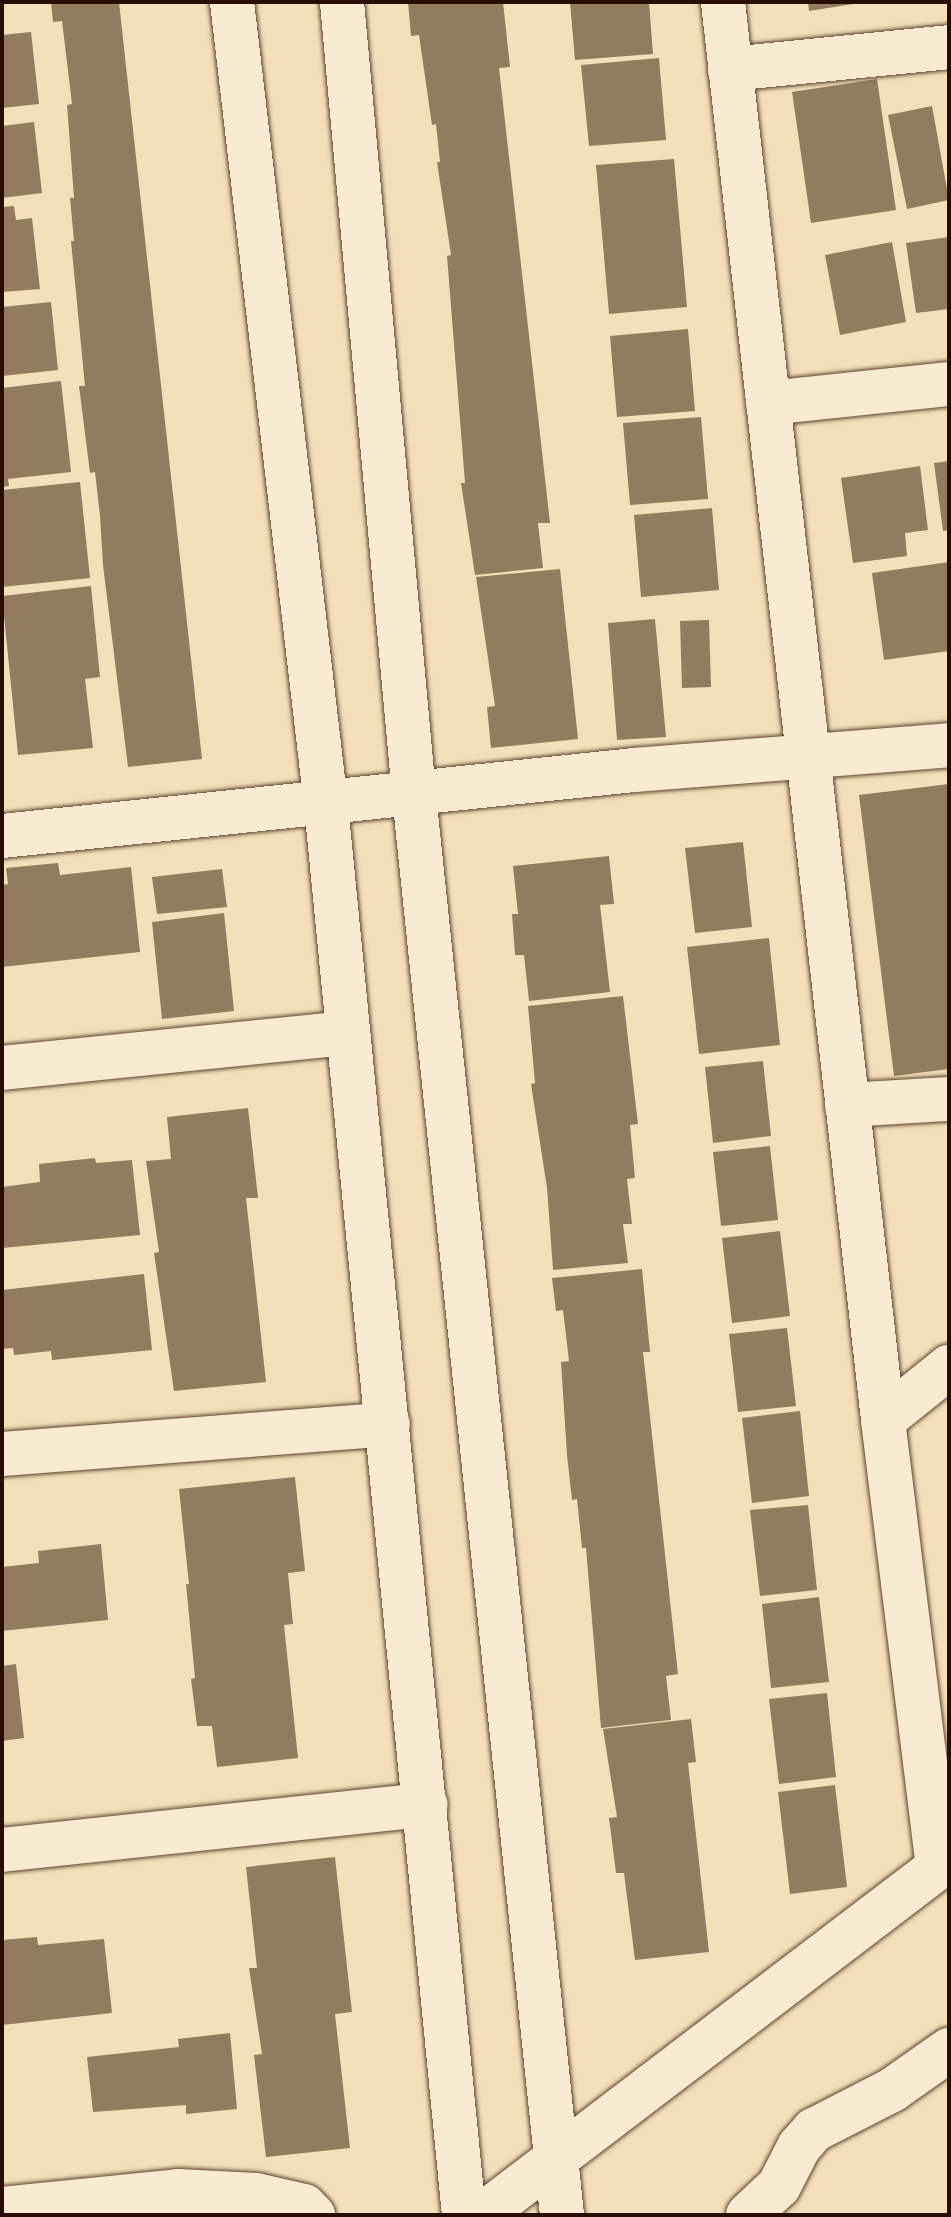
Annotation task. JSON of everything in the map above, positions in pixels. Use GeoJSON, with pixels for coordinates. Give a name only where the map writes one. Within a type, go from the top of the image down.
{"type":"FeatureCollection","features":[{"type":"Feature","properties":{"kind":"street"},"geometry":{"type":"LineString","coordinates":[[232,2],[326,805],[464,2215]]}},
{"type":"Feature","properties":{"kind":"street"},"geometry":{"type":"LineString","coordinates":[[342,2],[414,795],[562,2215]]}},
{"type":"Feature","properties":{"kind":"street"},"geometry":{"type":"LineString","coordinates":[[482,2215],[944,1864],[883,1420],[723,2]]}},
{"type":"Feature","properties":{"kind":"street"},"geometry":{"type":"LineString","coordinates":[[730,69],[949,47]]}},
{"type":"Feature","properties":{"kind":"street"},"geometry":{"type":"LineString","coordinates":[[768,403],[949,384]]}},
{"type":"Feature","properties":{"kind":"street"},"geometry":{"type":"LineString","coordinates":[[2,836],[326,805],[634,770],[949,745]]}},
{"type":"Feature","properties":{"kind":"street"},"geometry":{"type":"LineString","coordinates":[[2,1068],[348,1033]]}},
{"type":"Feature","properties":{"kind":"street"},"geometry":{"type":"LineString","coordinates":[[847,1105],[949,1099]]}},
{"type":"Feature","properties":{"kind":"street"},"geometry":{"type":"LineString","coordinates":[[883,1420],[949,1367]]}},
{"type":"Feature","properties":{"kind":"street"},"geometry":{"type":"LineString","coordinates":[[2,1454],[388,1424]]}},
{"type":"Feature","properties":{"kind":"street"},"geometry":{"type":"LineString","coordinates":[[2,1850],[426,1805]]}},
{"type":"Feature","properties":{"kind":"street"},"geometry":{"type":"LineString","coordinates":[[748,2215],[779,2186],[799,2147],[814,2130],[892,2090],[949,2050]]}},
{"type":"Feature","properties":{"kind":"street"},"geometry":{"type":"LineString","coordinates":[[2,2209],[178,2191],[256,2195],[304,2206],[313,2215]]}},
{"type":"Feature","properties":{"kind":"building"},"geometry":{"type":"Polygon","coordinates":[[[51,2],[119,2],[202,759],[128,767],[95,472],[90,473],[79,386],[85,386],[71,241],[74,241],[70,198],[74,198],[67,105],[72,104],[62,21],[53,22],[51,2]]]}},
{"type":"Feature","properties":{"kind":"building"},"geometry":{"type":"Polygon","coordinates":[[[408,2],[503,2],[510,67],[499,68],[550,523],[538,523],[543,568],[475,575],[461,483],[465,483],[447,256],[451,255],[437,162],[440,162],[436,124],[432,125],[419,35],[411,36],[408,2]]]}},
{"type":"Feature","properties":{"kind":"building"},"geometry":{"type":"Polygon","coordinates":[[[570,2],[649,2],[653,54],[575,60],[570,2]]]}},
{"type":"Feature","properties":{"kind":"building"},"geometry":{"type":"Polygon","coordinates":[[[808,2],[853,2],[853,4],[809,11],[808,2]]]}},
{"type":"Feature","properties":{"kind":"building"},"geometry":{"type":"Polygon","coordinates":[[[31,32],[39,104],[2,108],[2,35],[31,32]]]}},
{"type":"Feature","properties":{"kind":"building"},"geometry":{"type":"Polygon","coordinates":[[[659,58],[666,140],[589,146],[581,65],[659,58]]]}},
{"type":"Feature","properties":{"kind":"building"},"geometry":{"type":"Polygon","coordinates":[[[877,79],[896,210],[811,223],[792,92],[877,79]]]}},
{"type":"Feature","properties":{"kind":"building"},"geometry":{"type":"Polygon","coordinates":[[[932,106],[949,200],[907,209],[888,115],[932,106]]]}},
{"type":"Feature","properties":{"kind":"building"},"geometry":{"type":"Polygon","coordinates":[[[34,122],[42,193],[2,198],[2,126],[34,122]]]}},
{"type":"Feature","properties":{"kind":"building"},"geometry":{"type":"Polygon","coordinates":[[[674,159],[687,307],[609,314],[596,165],[674,159]]]}},
{"type":"Feature","properties":{"kind":"building"},"geometry":{"type":"Polygon","coordinates":[[[14,206],[16,220],[32,218],[40,289],[2,292],[2,207],[14,206]]]}},
{"type":"Feature","properties":{"kind":"building"},"geometry":{"type":"Polygon","coordinates":[[[949,237],[949,309],[916,313],[906,243],[949,237]]]}},
{"type":"Feature","properties":{"kind":"building"},"geometry":{"type":"Polygon","coordinates":[[[892,242],[906,322],[840,335],[825,255],[892,242]]]}},
{"type":"Feature","properties":{"kind":"building"},"geometry":{"type":"Polygon","coordinates":[[[51,302],[58,370],[2,376],[2,307],[51,302]]]}},
{"type":"Feature","properties":{"kind":"building"},"geometry":{"type":"Polygon","coordinates":[[[688,329],[695,411],[617,417],[610,336],[688,329]]]}},
{"type":"Feature","properties":{"kind":"building"},"geometry":{"type":"Polygon","coordinates":[[[61,381],[71,472],[8,479],[9,486],[2,487],[2,388],[61,381]]]}},
{"type":"Feature","properties":{"kind":"building"},"geometry":{"type":"Polygon","coordinates":[[[701,417],[708,499],[630,505],[623,423],[701,417]]]}},
{"type":"Feature","properties":{"kind":"building"},"geometry":{"type":"Polygon","coordinates":[[[949,461],[949,530],[943,531],[934,463],[949,461]]]}},
{"type":"Feature","properties":{"kind":"building"},"geometry":{"type":"Polygon","coordinates":[[[920,466],[928,530],[905,533],[907,556],[853,563],[841,478],[920,466]]]}},
{"type":"Feature","properties":{"kind":"building"},"geometry":{"type":"Polygon","coordinates":[[[80,482],[90,578],[2,587],[2,490],[80,482]]]}},
{"type":"Feature","properties":{"kind":"building"},"geometry":{"type":"Polygon","coordinates":[[[712,508],[719,590],[641,597],[634,515],[712,508]]]}},
{"type":"Feature","properties":{"kind":"building"},"geometry":{"type":"Polygon","coordinates":[[[949,562],[949,651],[884,660],[872,573],[949,562]]]}},
{"type":"Feature","properties":{"kind":"building"},"geometry":{"type":"Polygon","coordinates":[[[560,569],[578,739],[491,748],[487,707],[495,706],[476,577],[560,569]]]}},
{"type":"Feature","properties":{"kind":"building"},"geometry":{"type":"Polygon","coordinates":[[[91,586],[100,677],[85,679],[93,748],[18,755],[2,596],[91,586]]]}},
{"type":"Feature","properties":{"kind":"building"},"geometry":{"type":"Polygon","coordinates":[[[655,619],[666,737],[617,740],[608,623],[655,619]]]}},
{"type":"Feature","properties":{"kind":"building"},"geometry":{"type":"Polygon","coordinates":[[[709,620],[711,687],[682,688],[680,621],[709,620]]]}},
{"type":"Feature","properties":{"kind":"building"},"geometry":{"type":"Polygon","coordinates":[[[949,784],[949,1069],[894,1076],[859,795],[949,784]]]}},
{"type":"Feature","properties":{"kind":"building"},"geometry":{"type":"Polygon","coordinates":[[[743,842],[752,927],[695,933],[685,848],[743,842]]]}},
{"type":"Feature","properties":{"kind":"building"},"geometry":{"type":"Polygon","coordinates":[[[609,856],[614,904],[600,905],[610,992],[529,1001],[524,955],[515,955],[512,914],[518,914],[513,866],[609,856]]]}},
{"type":"Feature","properties":{"kind":"building"},"geometry":{"type":"Polygon","coordinates":[[[58,863],[60,875],[131,867],[140,952],[2,967],[2,885],[8,884],[6,868],[58,863]]]}},
{"type":"Feature","properties":{"kind":"building"},"geometry":{"type":"Polygon","coordinates":[[[222,869],[227,907],[157,914],[152,877],[222,869]]]}},
{"type":"Feature","properties":{"kind":"building"},"geometry":{"type":"Polygon","coordinates":[[[224,913],[234,1011],[162,1019],[152,922],[224,913]]]}},
{"type":"Feature","properties":{"kind":"building"},"geometry":{"type":"Polygon","coordinates":[[[769,938],[780,1045],[699,1054],[687,947],[769,938]]]}},
{"type":"Feature","properties":{"kind":"building"},"geometry":{"type":"Polygon","coordinates":[[[623,996],[638,1124],[630,1125],[635,1178],[627,1179],[632,1224],[623,1224],[628,1263],[553,1270],[547,1188],[531,1084],[535,1083],[528,1006],[623,996]]]}},
{"type":"Feature","properties":{"kind":"building"},"geometry":{"type":"Polygon","coordinates":[[[763,1061],[771,1136],[713,1143],[705,1067],[763,1061]]]}},
{"type":"Feature","properties":{"kind":"building"},"geometry":{"type":"Polygon","coordinates":[[[248,1108],[258,1198],[246,1198],[266,1382],[174,1391],[154,1253],[159,1252],[146,1161],[171,1159],[167,1117],[248,1108]]]}},
{"type":"Feature","properties":{"kind":"building"},"geometry":{"type":"Polygon","coordinates":[[[770,1146],[778,1220],[721,1226],[713,1152],[770,1146]]]}},
{"type":"Feature","properties":{"kind":"building"},"geometry":{"type":"Polygon","coordinates":[[[95,1158],[96,1163],[132,1160],[140,1235],[2,1248],[2,1187],[40,1182],[39,1164],[95,1158]]]}},
{"type":"Feature","properties":{"kind":"building"},"geometry":{"type":"Polygon","coordinates":[[[780,1231],[790,1316],[732,1323],[722,1238],[780,1231]]]}},
{"type":"Feature","properties":{"kind":"building"},"geometry":{"type":"Polygon","coordinates":[[[642,1269],[650,1352],[643,1352],[678,1674],[666,1676],[671,1720],[601,1728],[586,1548],[582,1548],[577,1499],[572,1500],[567,1455],[561,1362],[569,1361],[563,1310],[556,1311],[552,1278],[642,1269]]]}},
{"type":"Feature","properties":{"kind":"building"},"geometry":{"type":"Polygon","coordinates":[[[144,1274],[152,1350],[52,1360],[51,1351],[14,1355],[13,1348],[2,1349],[2,1290],[144,1274]]]}},
{"type":"Feature","properties":{"kind":"building"},"geometry":{"type":"Polygon","coordinates":[[[787,1328],[796,1406],[738,1412],[729,1334],[787,1328]]]}},
{"type":"Feature","properties":{"kind":"building"},"geometry":{"type":"Polygon","coordinates":[[[800,1411],[809,1496],[752,1503],[742,1418],[800,1411]]]}},
{"type":"Feature","properties":{"kind":"building"},"geometry":{"type":"Polygon","coordinates":[[[295,1477],[305,1571],[288,1573],[293,1624],[284,1625],[298,1758],[217,1767],[212,1726],[197,1726],[191,1679],[195,1678],[186,1584],[189,1584],[179,1489],[295,1477]]]}},
{"type":"Feature","properties":{"kind":"building"},"geometry":{"type":"Polygon","coordinates":[[[808,1505],[817,1590],[760,1596],[750,1510],[808,1505]]]}},
{"type":"Feature","properties":{"kind":"building"},"geometry":{"type":"Polygon","coordinates":[[[101,1544],[108,1620],[2,1631],[2,1567],[39,1563],[38,1551],[101,1544]]]}},
{"type":"Feature","properties":{"kind":"building"},"geometry":{"type":"Polygon","coordinates":[[[819,1597],[829,1682],[771,1688],[762,1604],[819,1597]]]}},
{"type":"Feature","properties":{"kind":"building"},"geometry":{"type":"Polygon","coordinates":[[[16,1664],[24,1738],[2,1741],[2,1666],[16,1664]]]}},
{"type":"Feature","properties":{"kind":"building"},"geometry":{"type":"Polygon","coordinates":[[[827,1693],[836,1777],[779,1784],[769,1699],[827,1693]]]}},
{"type":"Feature","properties":{"kind":"building"},"geometry":{"type":"Polygon","coordinates":[[[691,1719],[696,1762],[688,1763],[709,1952],[635,1960],[624,1873],[616,1873],[609,1818],[617,1817],[603,1729],[691,1719]]]}},
{"type":"Feature","properties":{"kind":"building"},"geometry":{"type":"Polygon","coordinates":[[[835,1785],[847,1887],[790,1894],[778,1792],[835,1785]]]}},
{"type":"Feature","properties":{"kind":"building"},"geometry":{"type":"Polygon","coordinates":[[[335,1857],[352,2012],[335,2014],[350,2148],[266,2157],[254,2055],[262,2054],[249,1968],[257,1968],[246,1867],[335,1857]]]}},
{"type":"Feature","properties":{"kind":"building"},"geometry":{"type":"Polygon","coordinates":[[[37,1937],[38,1945],[104,1939],[112,2013],[2,2025],[2,1940],[37,1937]]]}},
{"type":"Feature","properties":{"kind":"building"},"geometry":{"type":"Polygon","coordinates":[[[230,2033],[237,2109],[186,2114],[186,2105],[93,2112],[87,2057],[179,2047],[178,2039],[230,2033]]]}}]}
